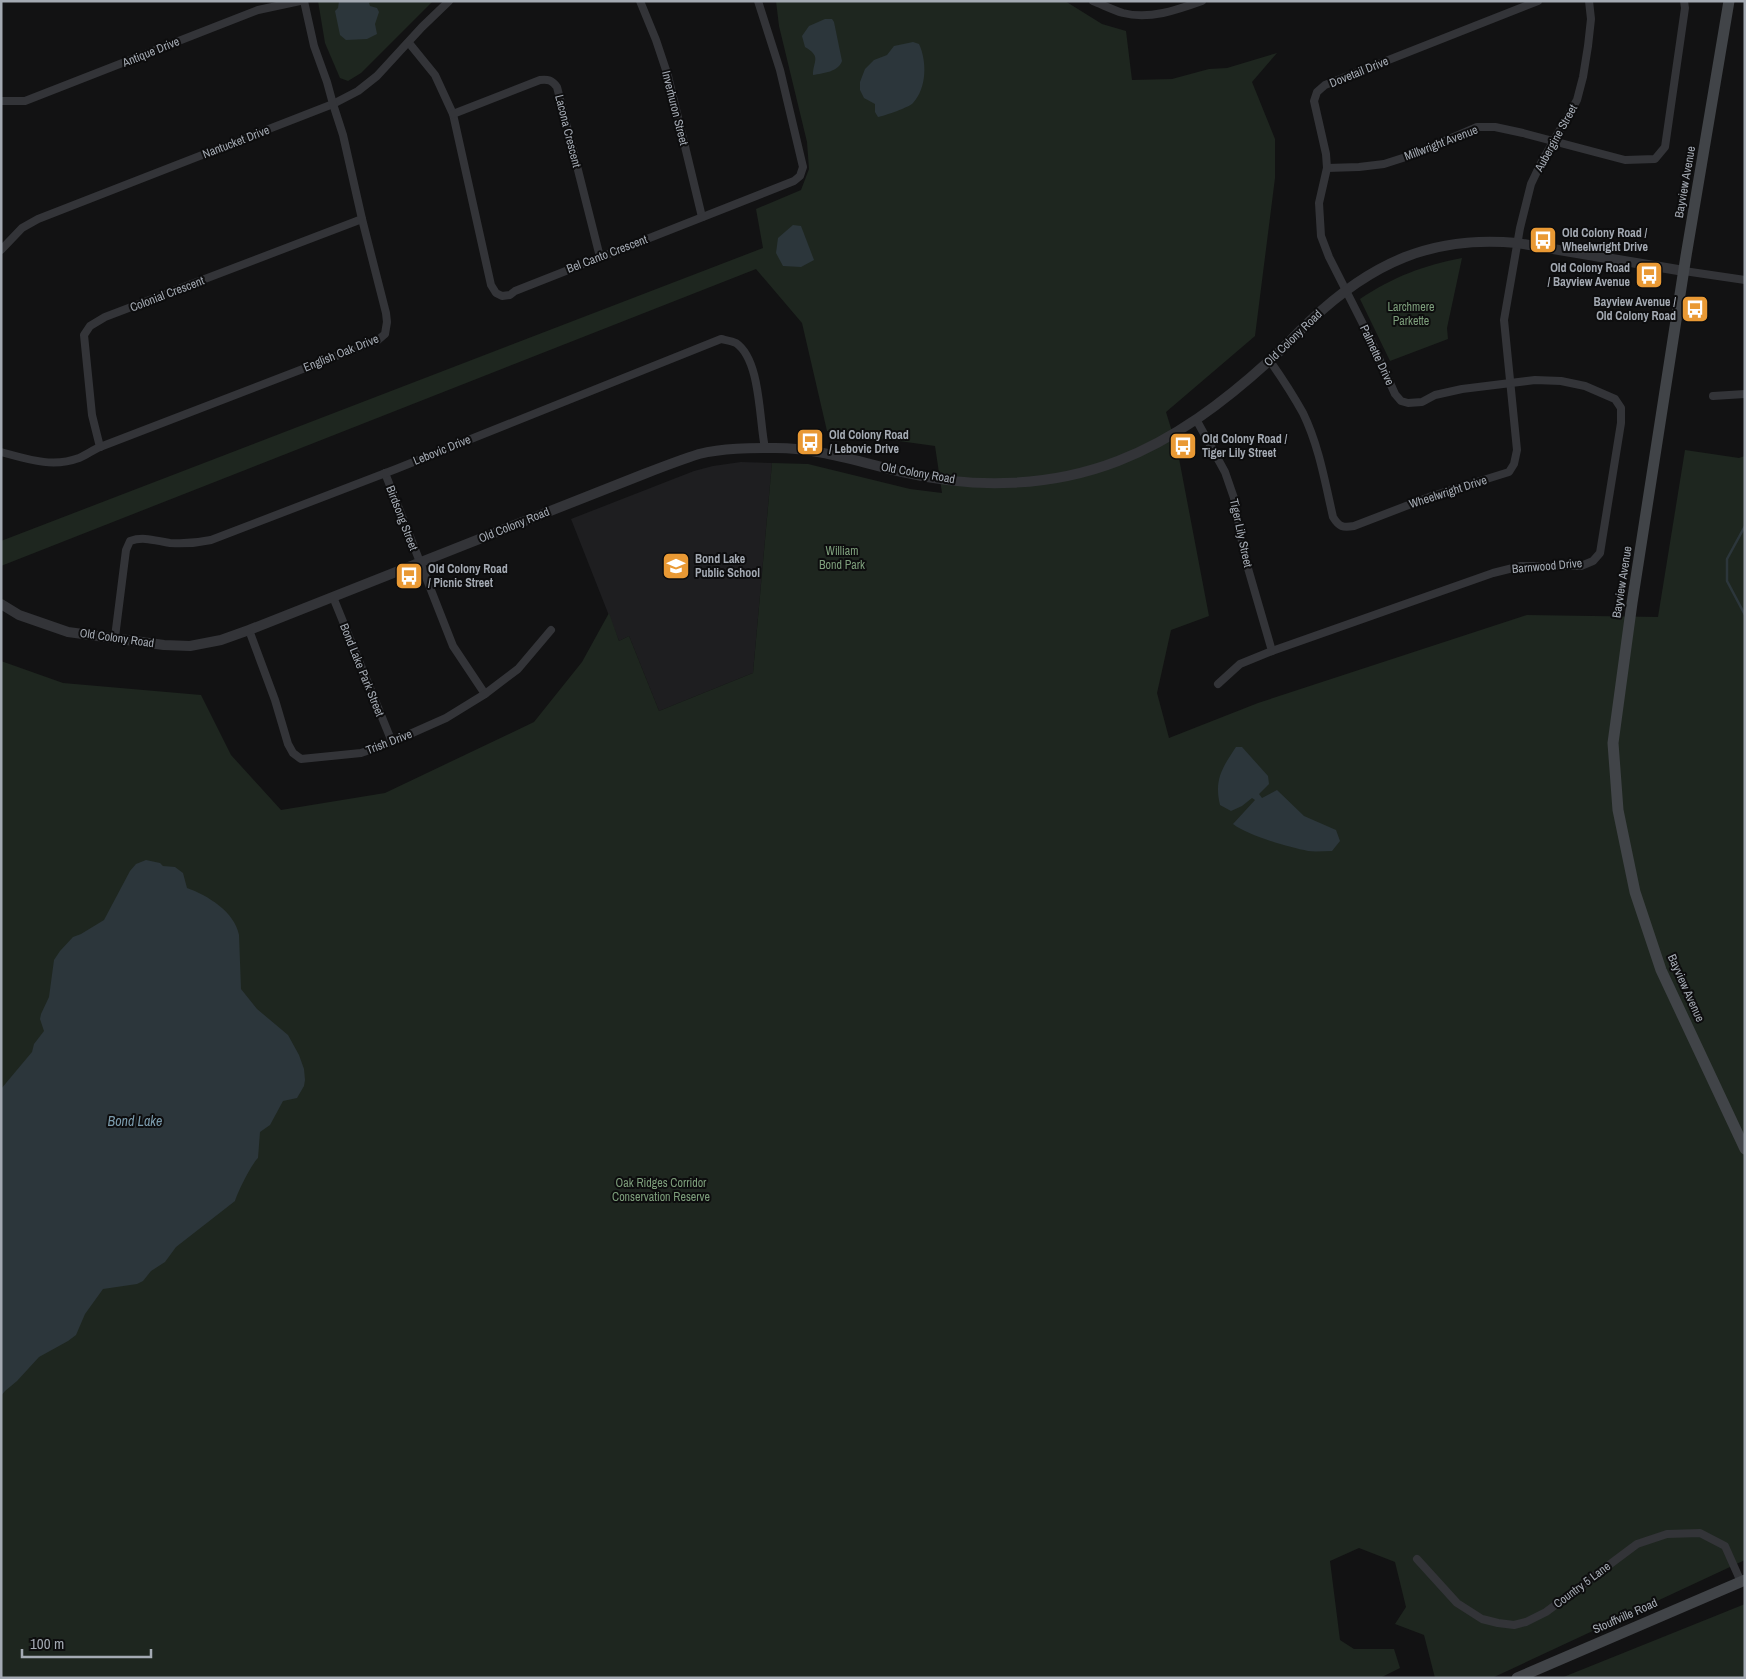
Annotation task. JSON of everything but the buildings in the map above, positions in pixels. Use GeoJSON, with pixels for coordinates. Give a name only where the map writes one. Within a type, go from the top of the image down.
{"type":"FeatureCollection","features":[{"type":"Feature","properties":{"kind":"main road","name":"Bayview Avenue"},"geometry":{"type":"LineString","coordinates":[[1730,1],[1684,271],[1613,743],[1618,810],[1635,892],[1661,970],[1745,1148]]}},
{"type":"Feature","properties":{"kind":"main road","name":"Stouffville Road"},"geometry":{"type":"LineString","coordinates":[[1517,1678],[1743,1581]]}},
{"type":"Feature","properties":{"kind":"street","name":"Antique Drive"},"geometry":{"type":"LineString","coordinates":[[1,101],[25,101],[258,10],[300,1]]}},
{"type":"Feature","properties":{"kind":"street","name":"English Oak Drive"},"geometry":{"type":"LineString","coordinates":[[1,452],[34,462],[56,463],[78,458],[100,447],[370,342],[386,334],[388,322],[343,135],[332,104],[328,82],[314,46],[304,1]]}},
{"type":"Feature","properties":{"kind":"street","name":"Nantucket Drive"},"geometry":{"type":"LineString","coordinates":[[1,250],[22,228],[38,219],[332,104],[358,91],[377,76],[449,1]]}},
{"type":"Feature","properties":{"kind":"street","name":"Inverhuron Street"},"geometry":{"type":"LineString","coordinates":[[640,1],[668,76],[702,217]]}},
{"type":"Feature","properties":{"kind":"street","name":"Bel Canto Crescent"},"geometry":{"type":"LineString","coordinates":[[409,43],[436,75],[453,114],[490,280],[496,294],[502,296],[510,295],[515,291],[794,181],[800,176],[802,171],[799,152],[780,70],[758,1]]}},
{"type":"Feature","properties":{"kind":"street"},"geometry":{"type":"LineString","coordinates":[[1094,1],[1123,13],[1149,15],[1182,9],[1202,1]]}},
{"type":"Feature","properties":{"kind":"street","name":"Dovetail Drive"},"geometry":{"type":"LineString","coordinates":[[1345,290],[1321,236],[1319,203],[1326,168],[1326,154],[1314,101],[1317,92],[1325,85],[1538,1]]}},
{"type":"Feature","properties":{"kind":"street","name":"Aubergine Street"},"geometry":{"type":"LineString","coordinates":[[1517,243],[1531,184],[1577,100],[1588,46],[1591,19],[1590,1]]}},
{"type":"Feature","properties":{"kind":"street"},"geometry":{"type":"LineString","coordinates":[[1554,142],[1625,160],[1655,159],[1665,147],[1685,8],[1684,1]]}},
{"type":"Feature","properties":{"kind":"street","name":"Lacona Crescent"},"geometry":{"type":"LineString","coordinates":[[453,114],[540,80],[548,79],[553,82],[557,86],[600,257]]}},
{"type":"Feature","properties":{"kind":"street","name":"Millwright Avenue"},"geometry":{"type":"LineString","coordinates":[[1326,168],[1384,164],[1412,155],[1477,127],[1495,127],[1554,142]]}},
{"type":"Feature","properties":{"kind":"street","name":"Colonial Crescent"},"geometry":{"type":"LineString","coordinates":[[100,447],[92,415],[84,335],[90,326],[105,317],[362,219]]}},
{"type":"Feature","properties":{"kind":"street","name":"Old Colony Road"},"geometry":{"type":"LineString","coordinates":[[1,604],[19,615],[68,632],[164,645],[190,646],[221,640],[636,477],[700,454],[730,449],[766,448],[819,451],[910,474],[956,480],[1027,483],[1066,477],[1120,460],[1197,421],[1270,361],[1309,321],[1345,290],[1378,269],[1408,255],[1440,246],[1491,241],[1517,243],[1684,271]]}},
{"type":"Feature","properties":{"kind":"street","name":"Wheelwright Drive"},"geometry":{"type":"LineString","coordinates":[[1270,361],[1288,387],[1303,415],[1317,451],[1333,517],[1338,526],[1344,528],[1354,526],[1432,496],[1509,472],[1514,464],[1517,450],[1504,320],[1517,243]]}},
{"type":"Feature","properties":{"kind":"street"},"geometry":{"type":"LineString","coordinates":[[1684,271],[1745,280]]}},
{"type":"Feature","properties":{"kind":"street","name":"Palmette Drive"},"geometry":{"type":"LineString","coordinates":[[1345,290],[1368,334],[1395,394],[1401,401],[1408,403],[1422,402],[1435,395],[1462,389],[1509,383]]}},
{"type":"Feature","properties":{"kind":"street","name":"Lebovic Drive"},"geometry":{"type":"LineString","coordinates":[[115,637],[126,550],[130,541],[140,538],[191,544],[211,540],[721,339],[736,342],[746,353],[757,387],[762,436],[766,448]]}},
{"type":"Feature","properties":{"kind":"street","name":"Barnwood Drive"},"geometry":{"type":"LineString","coordinates":[[1218,684],[1240,664],[1272,650],[1493,574],[1521,566],[1581,566],[1593,561],[1597,557],[1600,553],[1621,422],[1621,408],[1615,399],[1585,386],[1535,380],[1509,383]]}},
{"type":"Feature","properties":{"kind":"street"},"geometry":{"type":"LineString","coordinates":[[1713,396],[1745,394]]}},
{"type":"Feature","properties":{"kind":"street","name":"Tiger Lily Street"},"geometry":{"type":"LineString","coordinates":[[1197,421],[1226,472],[1234,498],[1247,567],[1272,650]]}},
{"type":"Feature","properties":{"kind":"street","name":"Birdsong Street"},"geometry":{"type":"LineString","coordinates":[[385,473],[453,646],[485,694]]}},
{"type":"Feature","properties":{"kind":"street","name":"Bond Lake Park Street"},"geometry":{"type":"LineString","coordinates":[[333,597],[392,742]]}},
{"type":"Feature","properties":{"kind":"street","name":"Trish Drive"},"geometry":{"type":"LineString","coordinates":[[249,630],[275,700],[288,744],[293,753],[301,759],[361,753],[392,742],[446,718],[485,694],[518,669],[551,630]]}},
{"type":"Feature","properties":{"kind":"street","name":"Country 5 Lane"},"geometry":{"type":"LineString","coordinates":[[1417,1559],[1457,1604],[1482,1619],[1514,1625],[1526,1622],[1546,1612],[1637,1544],[1668,1534],[1700,1533],[1725,1546],[1743,1581]]}},
{"type":"Feature","properties":{"kind":"shaded area","name":"Bond Lake Public School"},"geometry":{"type":"Polygon","coordinates":[[[741,462],[772,463],[753,673],[659,711],[629,636],[619,641],[571,519],[694,471],[741,462]]]}},
{"type":"Feature","properties":{"kind":"green space"},"geometry":{"type":"Polygon","coordinates":[[[318,1],[433,1],[361,73],[348,81],[340,78],[325,43],[318,1]]]}},
{"type":"Feature","properties":{"kind":"green space","name":"Oak Ridges Corridor Conservation Reserve"},"geometry":{"type":"Polygon","coordinates":[[[776,1],[1065,1],[1102,24],[1126,31],[1132,80],[1172,79],[1209,69],[1227,68],[1277,53],[1252,82],[1275,139],[1275,178],[1255,336],[1166,412],[1177,448],[1209,616],[1171,630],[1157,693],[1169,738],[1258,703],[1527,615],[1658,617],[1685,450],[1739,458],[1745,456],[1745,1560],[1492,1678],[1435,1678],[1424,1635],[1395,1624],[1406,1607],[1395,1562],[1359,1548],[1330,1561],[1340,1640],[1354,1649],[1394,1649],[1400,1668],[1380,1678],[1,1678],[1,661],[63,683],[201,695],[231,755],[281,810],[385,793],[534,722],[582,662],[609,613],[619,641],[629,636],[659,711],[753,673],[772,463],[808,464],[910,489],[942,493],[935,446],[827,431],[802,323],[756,269],[1,566],[1,541],[763,248],[756,209],[801,190],[809,169],[807,142],[779,26],[776,1]]]}},
{"type":"Feature","properties":{"kind":"green space","name":"Larchmere Parkette"},"geometry":{"type":"Polygon","coordinates":[[[1462,258],[1447,328],[1448,339],[1390,361],[1360,299],[1385,284],[1409,273],[1462,258]]]}},
{"type":"Feature","properties":{"kind":"green space"},"geometry":{"type":"Polygon","coordinates":[[[1745,1604],[1745,1678],[1561,1678],[1745,1604]]]}},
{"type":"Feature","properties":{"kind":"water"},"geometry":{"type":"Polygon","coordinates":[[[339,1],[371,1],[369,3],[370,6],[377,8],[379,12],[375,24],[377,34],[367,39],[346,40],[340,35],[335,11],[338,8],[339,1]]]}},
{"type":"Feature","properties":{"kind":"water"},"geometry":{"type":"Polygon","coordinates":[[[825,19],[832,19],[834,22],[842,61],[834,70],[813,75],[815,57],[805,47],[802,36],[809,26],[825,19]]]}},
{"type":"Feature","properties":{"kind":"water"},"geometry":{"type":"Polygon","coordinates":[[[913,42],[919,44],[924,66],[923,82],[918,97],[911,105],[878,117],[875,112],[875,104],[864,98],[860,90],[860,82],[865,69],[874,60],[887,55],[894,46],[913,42]]]}},
{"type":"Feature","properties":{"kind":"water"},"geometry":{"type":"Polygon","coordinates":[[[793,225],[801,226],[814,260],[801,267],[783,266],[776,253],[778,238],[793,225]]]}},
{"type":"Feature","properties":{"kind":"water"},"geometry":{"type":"Polygon","coordinates":[[[1236,747],[1242,747],[1268,776],[1269,784],[1259,794],[1262,798],[1277,790],[1304,816],[1336,830],[1340,841],[1332,851],[1308,851],[1290,847],[1258,837],[1233,824],[1255,800],[1252,798],[1242,806],[1231,811],[1220,805],[1218,788],[1220,774],[1236,747]]]}},
{"type":"Feature","properties":{"kind":"water","name":"Bond Lake"},"geometry":{"type":"Polygon","coordinates":[[[146,860],[160,863],[163,866],[175,867],[183,873],[187,888],[211,900],[232,919],[239,935],[241,989],[257,1009],[288,1035],[304,1069],[304,1086],[297,1098],[283,1101],[270,1125],[260,1132],[258,1158],[245,1178],[235,1201],[176,1247],[165,1262],[151,1271],[143,1281],[137,1284],[103,1289],[85,1314],[76,1335],[39,1357],[1,1396],[1,1089],[32,1052],[34,1044],[44,1031],[40,1019],[49,997],[54,960],[73,937],[104,920],[130,871],[136,864],[146,860]]]}},
{"type":"Feature","properties":{"kind":"waterway"},"geometry":{"type":"LineString","coordinates":[[1745,526],[1727,559],[1727,581],[1745,615]]}},
{"type":"Feature","properties":{"kind":"place","name":"Old Colony Road / Wheelwright Drive"},"geometry":{"type":"Point","coordinates":[1543,240]}},
{"type":"Feature","properties":{"kind":"place","name":"Old Colony Road / Bayview Avenue"},"geometry":{"type":"Point","coordinates":[1649,275]}},
{"type":"Feature","properties":{"kind":"place","name":"Bayview Avenue / Old Colony Road"},"geometry":{"type":"Point","coordinates":[1695,309]}},
{"type":"Feature","properties":{"kind":"place","name":"Old Colony Road / Lebovic Drive"},"geometry":{"type":"Point","coordinates":[810,442]}},
{"type":"Feature","properties":{"kind":"place","name":"Old Colony Road / Tiger Lily Street"},"geometry":{"type":"Point","coordinates":[1183,446]}},
{"type":"Feature","properties":{"kind":"place","name":"Bond Lake Public School"},"geometry":{"type":"Point","coordinates":[676,566]}},
{"type":"Feature","properties":{"kind":"place","name":"Old Colony Road / Picnic Street"},"geometry":{"type":"Point","coordinates":[409,576]}},
{"type":"Feature","properties":{"kind":"park label","name":"William Bond Park"},"geometry":{"type":"Point","coordinates":[842,558]}}]}
